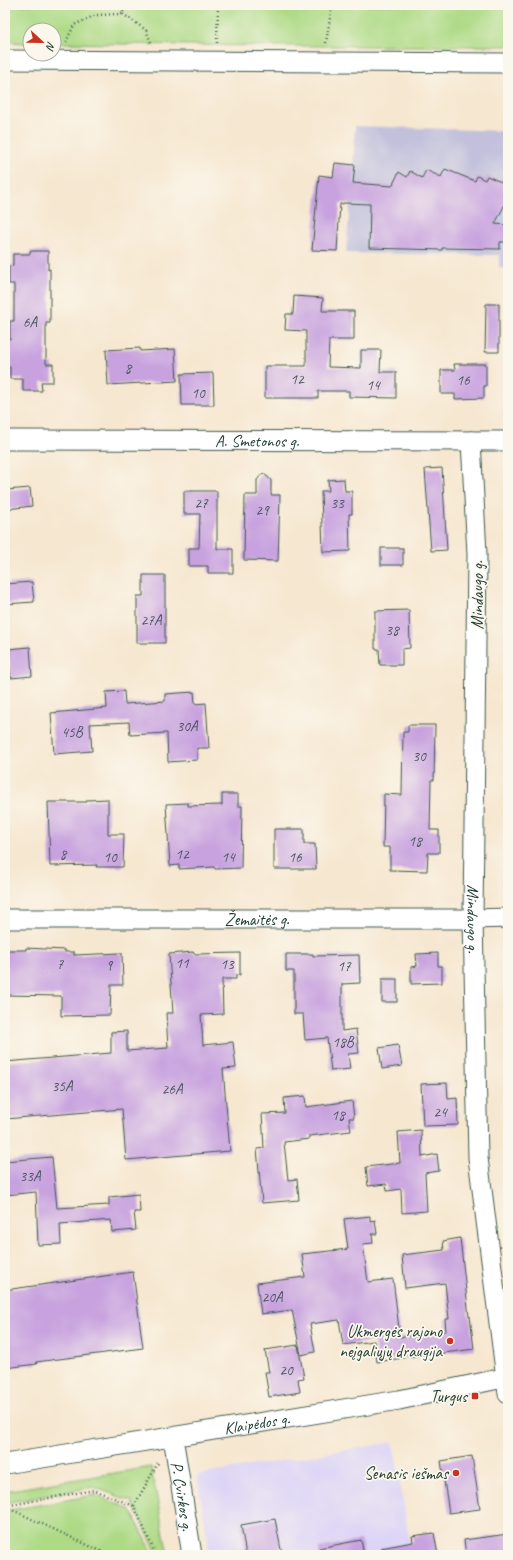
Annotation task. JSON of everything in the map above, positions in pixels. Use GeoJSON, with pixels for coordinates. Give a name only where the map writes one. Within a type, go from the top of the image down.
{"type":"FeatureCollection","features":[{"type":"Feature","properties":{"kind":"street"},"geometry":{"type":"LineString","coordinates":[[5,60],[508,63]]}},
{"type":"Feature","properties":{"kind":"street","name":"A. Smetonos g."},"geometry":{"type":"LineString","coordinates":[[5,440],[508,441]]}},
{"type":"Feature","properties":{"kind":"street","name":"Mindaugo g."},"geometry":{"type":"LineString","coordinates":[[472,441],[477,554],[473,919],[478,1158],[507,1383]]}},
{"type":"Feature","properties":{"kind":"street","name":"Žemaitės g."},"geometry":{"type":"LineString","coordinates":[[5,919],[508,918]]}},
{"type":"Feature","properties":{"kind":"street","name":"Klaipėdos g."},"geometry":{"type":"LineString","coordinates":[[5,1464],[507,1383]]}},
{"type":"Feature","properties":{"kind":"street","name":"P. Cvirkos g."},"geometry":{"type":"LineString","coordinates":[[173,1437],[192,1555]]}},
{"type":"Feature","properties":{"kind":"path"},"geometry":{"type":"LineString","coordinates":[[123,5],[123,14]]}},
{"type":"Feature","properties":{"kind":"path"},"geometry":{"type":"LineString","coordinates":[[217,48],[218,5]]}},
{"type":"Feature","properties":{"kind":"path"},"geometry":{"type":"LineString","coordinates":[[324,62],[332,5]]}},
{"type":"Feature","properties":{"kind":"path"},"geometry":{"type":"LineString","coordinates":[[62,48],[74,25],[96,15],[123,14],[146,30],[153,47]]}},
{"type":"Feature","properties":{"kind":"path"},"geometry":{"type":"LineString","coordinates":[[134,1506],[173,1437]]}},
{"type":"Feature","properties":{"kind":"path"},"geometry":{"type":"LineString","coordinates":[[5,1506],[94,1490],[134,1506],[156,1555]]}},
{"type":"Feature","properties":{"kind":"path"},"geometry":{"type":"LineString","coordinates":[[5,1506],[109,1555]]}},
{"type":"Feature","properties":{"kind":"path"},"geometry":{"type":"LineString","coordinates":[[5,1535],[9,1555]]}},
{"type":"Feature","properties":{"kind":"shaded area"},"geometry":{"type":"Polygon","coordinates":[[[355,126],[508,131],[508,269],[499,268],[499,255],[346,253],[355,126]]]}},
{"type":"Feature","properties":{"kind":"shaded area"},"geometry":{"type":"Polygon","coordinates":[[[393,1442],[412,1555],[210,1555],[197,1475],[393,1442]]]}},
{"type":"Feature","properties":{"kind":"green space"},"geometry":{"type":"Polygon","coordinates":[[[5,5],[508,5],[508,46],[261,46],[62,43],[62,22],[22,22],[22,43],[5,42],[5,5]]]}},
{"type":"Feature","properties":{"kind":"green space"},"geometry":{"type":"Polygon","coordinates":[[[151,1467],[168,1555],[158,1555],[131,1501],[93,1487],[5,1503],[5,1491],[151,1467]]]}},
{"type":"Feature","properties":{"kind":"green space"},"geometry":{"type":"Polygon","coordinates":[[[95,1495],[130,1509],[154,1555],[5,1555],[5,1511],[95,1495]]]}},
{"type":"Feature","properties":{"kind":"building"},"geometry":{"type":"Polygon","coordinates":[[[335,163],[355,165],[353,183],[392,186],[399,172],[407,177],[410,171],[422,178],[426,170],[441,177],[445,169],[475,181],[477,176],[485,180],[487,176],[508,185],[508,198],[495,224],[508,225],[508,242],[500,242],[500,249],[442,248],[442,250],[369,248],[370,204],[343,203],[340,204],[337,251],[312,250],[319,175],[333,177],[335,163]]]}},
{"type":"Feature","properties":{"kind":"building"},"geometry":{"type":"Polygon","coordinates":[[[30,251],[48,251],[48,270],[50,269],[50,323],[46,323],[46,364],[53,364],[53,382],[41,382],[42,391],[23,391],[23,379],[10,379],[10,367],[5,367],[5,350],[7,350],[7,339],[10,339],[10,321],[14,321],[14,284],[9,284],[9,266],[13,265],[13,254],[30,254],[30,251]]]}},
{"type":"Feature","properties":{"kind":"building"},"geometry":{"type":"Polygon","coordinates":[[[294,296],[323,298],[322,311],[354,311],[354,340],[329,340],[328,367],[361,368],[361,350],[381,350],[380,372],[396,372],[396,398],[349,397],[349,391],[318,391],[318,398],[265,398],[265,366],[306,366],[306,331],[285,330],[286,314],[293,314],[294,296]]]}},
{"type":"Feature","properties":{"kind":"building"},"geometry":{"type":"Polygon","coordinates":[[[486,304],[499,304],[499,352],[485,352],[486,304]]]}},
{"type":"Feature","properties":{"kind":"building"},"geometry":{"type":"Polygon","coordinates":[[[140,348],[140,351],[175,349],[177,381],[108,385],[106,350],[140,348]]]}},
{"type":"Feature","properties":{"kind":"building"},"geometry":{"type":"Polygon","coordinates":[[[454,364],[486,364],[486,386],[484,386],[484,398],[455,399],[455,394],[441,394],[441,370],[455,370],[454,364]]]}},
{"type":"Feature","properties":{"kind":"building"},"geometry":{"type":"Polygon","coordinates":[[[213,373],[214,405],[182,405],[181,374],[213,373]]]}},
{"type":"Feature","properties":{"kind":"building"},"geometry":{"type":"Polygon","coordinates":[[[442,468],[447,550],[431,551],[425,469],[442,468]]]}},
{"type":"Feature","properties":{"kind":"building"},"geometry":{"type":"Polygon","coordinates":[[[263,473],[271,480],[271,495],[280,495],[278,561],[244,560],[245,495],[257,495],[257,480],[263,473]]]}},
{"type":"Feature","properties":{"kind":"building"},"geometry":{"type":"Polygon","coordinates":[[[344,479],[345,491],[352,491],[352,514],[349,514],[350,551],[323,552],[321,491],[329,491],[328,480],[344,479]]]}},
{"type":"Feature","properties":{"kind":"building"},"geometry":{"type":"Polygon","coordinates":[[[30,488],[32,506],[7,509],[6,490],[30,488]]]}},
{"type":"Feature","properties":{"kind":"building"},"geometry":{"type":"Polygon","coordinates":[[[184,491],[217,491],[217,549],[233,549],[233,573],[208,573],[208,566],[189,566],[189,548],[199,548],[200,514],[184,514],[184,491]]]}},
{"type":"Feature","properties":{"kind":"building"},"geometry":{"type":"Polygon","coordinates":[[[381,548],[403,548],[403,565],[381,565],[381,548]]]}},
{"type":"Feature","properties":{"kind":"building"},"geometry":{"type":"Polygon","coordinates":[[[143,575],[165,575],[165,643],[137,643],[137,596],[143,596],[143,575]]]}},
{"type":"Feature","properties":{"kind":"building"},"geometry":{"type":"Polygon","coordinates":[[[32,582],[34,602],[5,604],[5,584],[32,582]]]}},
{"type":"Feature","properties":{"kind":"building"},"geometry":{"type":"Polygon","coordinates":[[[409,610],[410,648],[402,649],[402,665],[380,665],[379,649],[375,649],[375,611],[409,610]]]}},
{"type":"Feature","properties":{"kind":"building"},"geometry":{"type":"Polygon","coordinates":[[[30,647],[32,676],[11,678],[8,649],[30,647]]]}},
{"type":"Feature","properties":{"kind":"building"},"geometry":{"type":"Polygon","coordinates":[[[124,691],[125,704],[165,701],[165,694],[194,692],[195,704],[206,703],[209,748],[197,748],[197,760],[168,762],[167,733],[130,735],[129,722],[90,724],[92,751],[54,754],[51,713],[107,708],[106,692],[124,691]]]}},
{"type":"Feature","properties":{"kind":"building"},"geometry":{"type":"Polygon","coordinates":[[[408,725],[435,725],[434,780],[431,780],[430,830],[439,830],[439,853],[428,853],[427,871],[390,870],[390,847],[383,847],[384,794],[402,795],[403,732],[408,732],[408,725]]]}},
{"type":"Feature","properties":{"kind":"building"},"geometry":{"type":"Polygon","coordinates":[[[222,794],[238,794],[238,806],[242,806],[241,868],[215,869],[214,867],[179,869],[179,865],[170,866],[166,804],[188,803],[188,806],[222,805],[222,794]]]}},
{"type":"Feature","properties":{"kind":"building"},"geometry":{"type":"Polygon","coordinates":[[[108,799],[108,834],[124,834],[123,867],[96,867],[97,865],[50,866],[48,802],[87,802],[87,800],[108,799]]]}},
{"type":"Feature","properties":{"kind":"building"},"geometry":{"type":"Polygon","coordinates":[[[274,829],[304,829],[304,844],[315,844],[316,869],[274,869],[274,829]]]}},
{"type":"Feature","properties":{"kind":"building"},"geometry":{"type":"Polygon","coordinates":[[[26,948],[65,950],[65,952],[74,952],[74,955],[122,953],[123,985],[111,985],[110,1015],[61,1016],[61,996],[5,995],[5,950],[26,950],[26,948]]]}},
{"type":"Feature","properties":{"kind":"building"},"geometry":{"type":"Polygon","coordinates":[[[193,952],[194,954],[240,953],[240,975],[236,975],[236,979],[222,979],[223,1014],[201,1015],[203,1045],[233,1042],[236,1068],[223,1069],[230,1151],[126,1160],[122,1109],[5,1119],[5,1062],[111,1053],[111,1032],[127,1031],[127,1051],[168,1048],[166,1013],[173,1013],[169,954],[193,952]]]}},
{"type":"Feature","properties":{"kind":"building"},"geometry":{"type":"Polygon","coordinates":[[[438,953],[438,966],[442,966],[442,983],[411,984],[411,967],[417,966],[416,954],[438,953]]]}},
{"type":"Feature","properties":{"kind":"building"},"geometry":{"type":"Polygon","coordinates":[[[286,954],[313,954],[313,956],[359,955],[360,983],[342,984],[342,1031],[356,1029],[359,1053],[348,1054],[350,1069],[331,1071],[327,1038],[305,1040],[303,1014],[294,1014],[294,971],[286,971],[286,954]]]}},
{"type":"Feature","properties":{"kind":"building"},"geometry":{"type":"Polygon","coordinates":[[[382,979],[397,979],[397,1002],[382,1002],[382,979]]]}},
{"type":"Feature","properties":{"kind":"building"},"geometry":{"type":"Polygon","coordinates":[[[398,1045],[402,1066],[382,1069],[379,1048],[398,1045]]]}},
{"type":"Feature","properties":{"kind":"building"},"geometry":{"type":"Polygon","coordinates":[[[447,1083],[448,1099],[457,1098],[458,1125],[423,1126],[421,1084],[447,1083]]]}},
{"type":"Feature","properties":{"kind":"building"},"geometry":{"type":"Polygon","coordinates":[[[305,1096],[306,1107],[352,1101],[354,1118],[349,1118],[351,1131],[309,1136],[309,1139],[284,1142],[288,1180],[297,1179],[299,1200],[262,1203],[257,1149],[264,1148],[262,1114],[285,1113],[284,1098],[305,1096]]]}},
{"type":"Feature","properties":{"kind":"building"},"geometry":{"type":"Polygon","coordinates":[[[421,1130],[422,1157],[437,1154],[439,1171],[425,1173],[427,1211],[402,1213],[401,1189],[387,1191],[386,1184],[368,1186],[366,1167],[400,1163],[398,1132],[421,1130]]]}},
{"type":"Feature","properties":{"kind":"building"},"geometry":{"type":"Polygon","coordinates":[[[52,1157],[57,1208],[109,1205],[109,1197],[139,1194],[140,1212],[134,1212],[136,1230],[112,1232],[111,1220],[60,1224],[61,1244],[38,1245],[36,1192],[5,1195],[5,1161],[52,1157]]]}},
{"type":"Feature","properties":{"kind":"building"},"geometry":{"type":"Polygon","coordinates":[[[370,1216],[370,1221],[375,1220],[377,1234],[372,1234],[373,1243],[363,1244],[368,1282],[393,1279],[400,1337],[446,1331],[445,1319],[449,1319],[445,1283],[405,1288],[402,1255],[444,1250],[443,1241],[460,1238],[474,1349],[377,1362],[374,1341],[343,1345],[339,1320],[310,1324],[315,1352],[301,1355],[292,1310],[261,1314],[257,1283],[305,1277],[302,1254],[348,1249],[344,1219],[370,1216]]]}},
{"type":"Feature","properties":{"kind":"building"},"geometry":{"type":"Polygon","coordinates":[[[133,1272],[143,1348],[36,1362],[37,1364],[5,1368],[5,1290],[133,1272]]]}},
{"type":"Feature","properties":{"kind":"building"},"geometry":{"type":"Polygon","coordinates":[[[298,1345],[304,1378],[298,1379],[300,1392],[269,1397],[265,1372],[269,1372],[265,1350],[298,1345]]]}},
{"type":"Feature","properties":{"kind":"building"},"geometry":{"type":"Polygon","coordinates":[[[472,1456],[480,1509],[449,1513],[441,1461],[472,1456]]]}},
{"type":"Feature","properties":{"kind":"building"},"geometry":{"type":"Polygon","coordinates":[[[275,1519],[282,1555],[246,1555],[241,1525],[275,1519]]]}},
{"type":"Feature","properties":{"kind":"building"},"geometry":{"type":"Polygon","coordinates":[[[434,1533],[438,1555],[381,1555],[381,1548],[413,1542],[412,1536],[434,1533]]]}},
{"type":"Feature","properties":{"kind":"building"},"geometry":{"type":"Polygon","coordinates":[[[508,1534],[508,1555],[466,1555],[464,1540],[508,1534]]]}},
{"type":"Feature","properties":{"kind":"building"},"geometry":{"type":"Polygon","coordinates":[[[361,1540],[364,1555],[319,1555],[319,1548],[361,1540]]]}},
{"type":"Feature","properties":{"kind":"place","name":"Ukmergės rajono neįgaliųjų draugija"},"geometry":{"type":"Point","coordinates":[450,1341]}},
{"type":"Feature","properties":{"kind":"place","name":"Turgus"},"geometry":{"type":"Point","coordinates":[475,1396]}},
{"type":"Feature","properties":{"kind":"place","name":"Senasis iešmas"},"geometry":{"type":"Point","coordinates":[456,1473]}}]}
